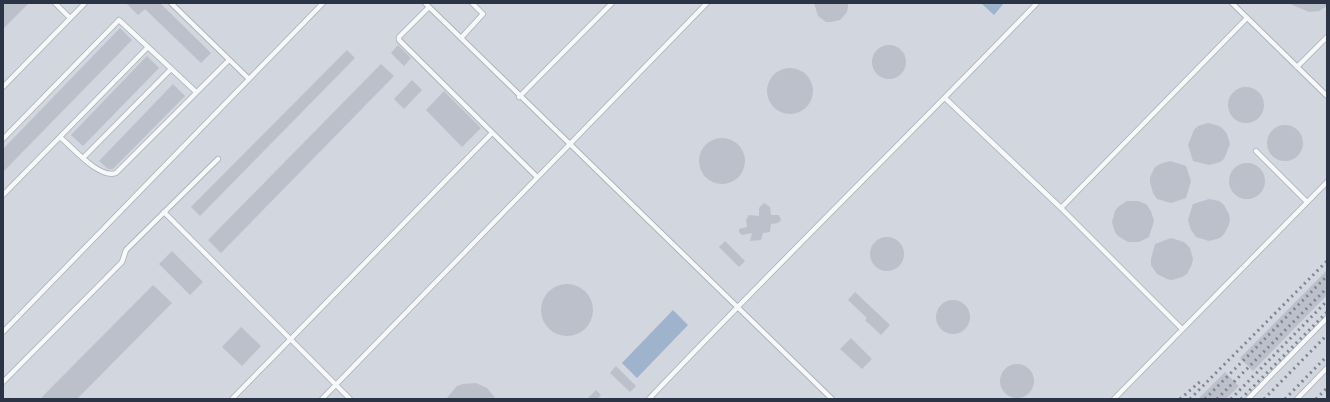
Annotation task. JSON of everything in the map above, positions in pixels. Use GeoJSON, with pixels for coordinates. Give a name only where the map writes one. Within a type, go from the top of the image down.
{"type":"FeatureCollection","features":[{"type":"Feature","properties":{"kind":"lane"},"geometry":{"type":"LineString","coordinates":[[55,3],[70,18]]}},
{"type":"Feature","properties":{"kind":"lane"},"geometry":{"type":"LineString","coordinates":[[3,87],[85,3]]}},
{"type":"Feature","properties":{"kind":"lane"},"geometry":{"type":"LineString","coordinates":[[171,3],[249,79]]}},
{"type":"Feature","properties":{"kind":"lane"},"geometry":{"type":"LineString","coordinates":[[3,332],[323,3]]}},
{"type":"Feature","properties":{"kind":"lane"},"geometry":{"type":"LineString","coordinates":[[425,3],[832,399]]}},
{"type":"Feature","properties":{"kind":"lane"},"geometry":{"type":"LineString","coordinates":[[461,38],[483,14],[472,3]]}},
{"type":"Feature","properties":{"kind":"lane"},"geometry":{"type":"LineString","coordinates":[[519,96],[612,3]]}},
{"type":"Feature","properties":{"kind":"lane"},"geometry":{"type":"LineString","coordinates":[[322,399],[707,3]]}},
{"type":"Feature","properties":{"kind":"lane"},"geometry":{"type":"LineString","coordinates":[[649,399],[737,307],[945,98],[1037,3]]}},
{"type":"Feature","properties":{"kind":"lane"},"geometry":{"type":"LineString","coordinates":[[1232,3],[1327,96]]}},
{"type":"Feature","properties":{"kind":"lane"},"geometry":{"type":"LineString","coordinates":[[429,7],[399,37],[399,40],[537,177]]}},
{"type":"Feature","properties":{"kind":"lane"},"geometry":{"type":"LineString","coordinates":[[1061,208],[1247,18]]}},
{"type":"Feature","properties":{"kind":"lane"},"geometry":{"type":"LineString","coordinates":[[3,139],[119,20],[196,92]]}},
{"type":"Feature","properties":{"kind":"lane"},"geometry":{"type":"LineString","coordinates":[[1297,67],[1327,38]]}},
{"type":"Feature","properties":{"kind":"lane"},"geometry":{"type":"LineString","coordinates":[[3,195],[148,47]]}},
{"type":"Feature","properties":{"kind":"lane"},"geometry":{"type":"LineString","coordinates":[[60,137],[102,173],[116,173],[229,60]]}},
{"type":"Feature","properties":{"kind":"lane"},"geometry":{"type":"LineString","coordinates":[[83,158],[171,69]]}},
{"type":"Feature","properties":{"kind":"lane"},"geometry":{"type":"LineString","coordinates":[[945,98],[1061,208],[1182,329]]}},
{"type":"Feature","properties":{"kind":"lane"},"geometry":{"type":"LineString","coordinates":[[232,399],[492,134]]}},
{"type":"Feature","properties":{"kind":"lane"},"geometry":{"type":"LineString","coordinates":[[1256,151],[1307,202]]}},
{"type":"Feature","properties":{"kind":"lane"},"geometry":{"type":"LineString","coordinates":[[3,382],[122,262],[126,250],[218,159]]}},
{"type":"Feature","properties":{"kind":"lane"},"geometry":{"type":"LineString","coordinates":[[1114,399],[1327,182]]}},
{"type":"Feature","properties":{"kind":"lane"},"geometry":{"type":"LineString","coordinates":[[164,212],[350,399]]}},
{"type":"Feature","properties":{"kind":"lane"},"geometry":{"type":"LineString","coordinates":[[1248,399],[1327,318]]}},
{"type":"Feature","properties":{"kind":"lane"},"geometry":{"type":"LineString","coordinates":[[1297,399],[1327,368]]}},
{"type":"Feature","properties":{"kind":"shaded area"},"geometry":{"type":"Polygon","coordinates":[[[3,3],[1327,3],[1327,399],[3,399],[3,3]]]}},
{"type":"Feature","properties":{"kind":"water"},"geometry":{"type":"Polygon","coordinates":[[[981,3],[1004,3],[994,15],[981,3]]]}},
{"type":"Feature","properties":{"kind":"water"},"geometry":{"type":"Polygon","coordinates":[[[673,310],[688,325],[637,378],[622,363],[673,310]]]}},
{"type":"Feature","properties":{"kind":"building"},"geometry":{"type":"Polygon","coordinates":[[[3,3],[29,3],[3,29],[3,3]]]}},
{"type":"Feature","properties":{"kind":"building"},"geometry":{"type":"Polygon","coordinates":[[[126,3],[160,3],[211,53],[201,63],[145,9],[138,15],[126,3]]]}},
{"type":"Feature","properties":{"kind":"building"},"geometry":{"type":"Polygon","coordinates":[[[814,3],[848,3],[848,7],[847,12],[840,20],[826,22],[818,16],[814,3]]]}},
{"type":"Feature","properties":{"kind":"building"},"geometry":{"type":"Polygon","coordinates":[[[1288,3],[1327,3],[1327,6],[1319,11],[1309,12],[1288,3]]]}},
{"type":"Feature","properties":{"kind":"building"},"geometry":{"type":"Polygon","coordinates":[[[120,28],[132,40],[3,172],[3,149],[120,28]]]}},
{"type":"Feature","properties":{"kind":"building"},"geometry":{"type":"Polygon","coordinates":[[[398,45],[411,58],[404,66],[391,53],[398,45]]]}},
{"type":"Feature","properties":{"kind":"building"},"geometry":{"type":"Polygon","coordinates":[[[886,45],[892,45],[896,46],[903,52],[906,62],[905,69],[899,76],[892,79],[886,79],[882,78],[875,72],[872,65],[872,59],[873,55],[879,48],[886,45]]]}},
{"type":"Feature","properties":{"kind":"building"},"geometry":{"type":"Polygon","coordinates":[[[347,50],[355,58],[200,216],[191,207],[347,50]]]}},
{"type":"Feature","properties":{"kind":"building"},"geometry":{"type":"Polygon","coordinates":[[[147,56],[159,68],[83,146],[71,135],[147,56]]]}},
{"type":"Feature","properties":{"kind":"building"},"geometry":{"type":"Polygon","coordinates":[[[381,64],[394,76],[221,253],[208,240],[381,64]]]}},
{"type":"Feature","properties":{"kind":"building"},"geometry":{"type":"Polygon","coordinates":[[[785,68],[795,68],[803,72],[809,78],[813,86],[813,96],[809,104],[803,110],[795,114],[785,114],[777,110],[771,104],[767,96],[767,86],[771,78],[777,72],[785,68]]]}},
{"type":"Feature","properties":{"kind":"building"},"geometry":{"type":"Polygon","coordinates":[[[412,80],[422,90],[404,109],[394,99],[412,80]]]}},
{"type":"Feature","properties":{"kind":"building"},"geometry":{"type":"Polygon","coordinates":[[[173,84],[185,96],[113,169],[108,169],[99,161],[173,84]]]}},
{"type":"Feature","properties":{"kind":"building"},"geometry":{"type":"Polygon","coordinates":[[[1250,87],[1259,92],[1263,98],[1263,112],[1259,118],[1250,123],[1242,123],[1233,118],[1229,112],[1228,101],[1233,92],[1239,88],[1250,87]]]}},
{"type":"Feature","properties":{"kind":"building"},"geometry":{"type":"Polygon","coordinates":[[[444,91],[481,128],[462,147],[426,110],[444,91]]]}},
{"type":"Feature","properties":{"kind":"building"},"geometry":{"type":"Polygon","coordinates":[[[1208,123],[1219,126],[1223,129],[1227,134],[1230,144],[1224,159],[1220,162],[1209,165],[1193,161],[1188,145],[1194,130],[1198,126],[1208,123]]]}},
{"type":"Feature","properties":{"kind":"building"},"geometry":{"type":"Polygon","coordinates":[[[1289,125],[1298,130],[1302,136],[1302,150],[1298,156],[1289,161],[1281,161],[1272,156],[1268,150],[1267,139],[1272,130],[1278,126],[1289,125]]]}},
{"type":"Feature","properties":{"kind":"building"},"geometry":{"type":"Polygon","coordinates":[[[717,138],[727,138],[735,142],[741,148],[745,156],[745,166],[741,174],[735,180],[727,184],[717,184],[709,180],[703,174],[699,166],[699,156],[703,148],[709,142],[717,138]]]}},
{"type":"Feature","properties":{"kind":"building"},"geometry":{"type":"Polygon","coordinates":[[[1170,161],[1186,166],[1191,181],[1186,198],[1171,203],[1157,199],[1153,193],[1150,182],[1150,177],[1155,167],[1170,161]]]}},
{"type":"Feature","properties":{"kind":"building"},"geometry":{"type":"Polygon","coordinates":[[[1251,163],[1260,168],[1264,174],[1264,188],[1260,194],[1251,199],[1243,199],[1234,194],[1230,188],[1229,177],[1234,168],[1240,164],[1251,163]]]}},
{"type":"Feature","properties":{"kind":"building"},"geometry":{"type":"Polygon","coordinates":[[[1209,199],[1219,201],[1224,205],[1230,219],[1229,225],[1224,234],[1220,238],[1209,241],[1196,237],[1191,230],[1188,220],[1193,204],[1209,199]]]}},
{"type":"Feature","properties":{"kind":"building"},"geometry":{"type":"Polygon","coordinates":[[[1127,201],[1138,201],[1146,204],[1151,211],[1154,221],[1149,237],[1139,242],[1128,242],[1118,236],[1112,222],[1115,211],[1127,201]]]}},
{"type":"Feature","properties":{"kind":"building"},"geometry":{"type":"Polygon","coordinates":[[[764,203],[770,207],[771,215],[779,215],[781,220],[778,223],[771,224],[770,232],[763,233],[761,240],[750,241],[752,233],[742,235],[739,232],[739,229],[747,227],[746,220],[749,215],[759,216],[759,208],[764,203]]]}},
{"type":"Feature","properties":{"kind":"building"},"geometry":{"type":"Polygon","coordinates":[[[884,237],[890,237],[894,238],[901,244],[904,254],[903,261],[897,268],[890,271],[884,271],[880,270],[873,264],[870,257],[870,251],[871,247],[877,240],[884,237]]]}},
{"type":"Feature","properties":{"kind":"building"},"geometry":{"type":"Polygon","coordinates":[[[1171,238],[1184,242],[1190,248],[1193,259],[1187,274],[1172,280],[1157,274],[1151,265],[1155,244],[1171,238]]]}},
{"type":"Feature","properties":{"kind":"building"},"geometry":{"type":"Polygon","coordinates":[[[725,241],[745,261],[739,267],[719,247],[725,241]]]}},
{"type":"Feature","properties":{"kind":"building"},"geometry":{"type":"Polygon","coordinates":[[[172,251],[203,282],[190,295],[159,264],[172,251]]]}},
{"type":"Feature","properties":{"kind":"building"},"geometry":{"type":"Polygon","coordinates":[[[1327,270],[1327,295],[1253,371],[1240,358],[1327,270]]]}},
{"type":"Feature","properties":{"kind":"building"},"geometry":{"type":"Polygon","coordinates":[[[562,284],[572,284],[586,291],[593,305],[593,315],[586,329],[572,336],[562,336],[552,332],[545,325],[541,315],[541,305],[545,295],[552,288],[562,284]]]}},
{"type":"Feature","properties":{"kind":"building"},"geometry":{"type":"Polygon","coordinates":[[[153,285],[172,303],[77,399],[40,399],[153,285]]]}},
{"type":"Feature","properties":{"kind":"building"},"geometry":{"type":"Polygon","coordinates":[[[855,292],[890,325],[881,335],[865,320],[867,318],[848,300],[855,292]]]}},
{"type":"Feature","properties":{"kind":"building"},"geometry":{"type":"Polygon","coordinates":[[[950,300],[956,300],[960,301],[967,307],[970,317],[969,324],[963,331],[956,334],[950,334],[946,333],[939,327],[936,320],[936,314],[937,310],[943,303],[950,300]]]}},
{"type":"Feature","properties":{"kind":"building"},"geometry":{"type":"Polygon","coordinates":[[[241,327],[261,346],[242,366],[222,347],[241,327]]]}},
{"type":"Feature","properties":{"kind":"building"},"geometry":{"type":"Polygon","coordinates":[[[851,338],[872,359],[862,369],[840,349],[851,338]]]}},
{"type":"Feature","properties":{"kind":"building"},"geometry":{"type":"Polygon","coordinates":[[[1014,364],[1020,364],[1024,365],[1031,371],[1034,381],[1033,388],[1027,395],[1020,398],[1014,398],[1010,397],[1003,391],[1000,384],[1000,378],[1001,374],[1007,367],[1014,364]]]}},
{"type":"Feature","properties":{"kind":"building"},"geometry":{"type":"Polygon","coordinates":[[[616,366],[636,386],[630,392],[610,373],[616,366]]]}},
{"type":"Feature","properties":{"kind":"building"},"geometry":{"type":"Polygon","coordinates":[[[1225,372],[1239,386],[1226,399],[1198,399],[1225,372]]]}},
{"type":"Feature","properties":{"kind":"building"},"geometry":{"type":"Polygon","coordinates":[[[476,383],[487,388],[496,399],[446,399],[457,386],[476,383]]]}},
{"type":"Feature","properties":{"kind":"building"},"geometry":{"type":"Polygon","coordinates":[[[596,390],[601,395],[598,399],[587,399],[596,390]]]}},
{"type":"Feature","properties":{"kind":"railway"},"geometry":{"type":"LineString","coordinates":[[1190,399],[1327,261]]}},
{"type":"Feature","properties":{"kind":"railway"},"geometry":{"type":"LineString","coordinates":[[1205,399],[1327,276]]}},
{"type":"Feature","properties":{"kind":"railway"},"geometry":{"type":"LineString","coordinates":[[1217,399],[1327,288]]}},
{"type":"Feature","properties":{"kind":"railway"},"geometry":{"type":"LineString","coordinates":[[1231,399],[1327,301]]}},
{"type":"Feature","properties":{"kind":"railway"},"geometry":{"type":"LineString","coordinates":[[1241,399],[1327,312]]}},
{"type":"Feature","properties":{"kind":"railway"},"geometry":{"type":"LineString","coordinates":[[1264,399],[1327,335]]}},
{"type":"Feature","properties":{"kind":"railway"},"geometry":{"type":"LineString","coordinates":[[1285,399],[1327,356]]}},
{"type":"Feature","properties":{"kind":"railway"},"geometry":{"type":"LineString","coordinates":[[1180,399],[1202,380]]}},
{"type":"Feature","properties":{"kind":"railway"},"geometry":{"type":"LineString","coordinates":[[1316,399],[1327,388]]}}]}
